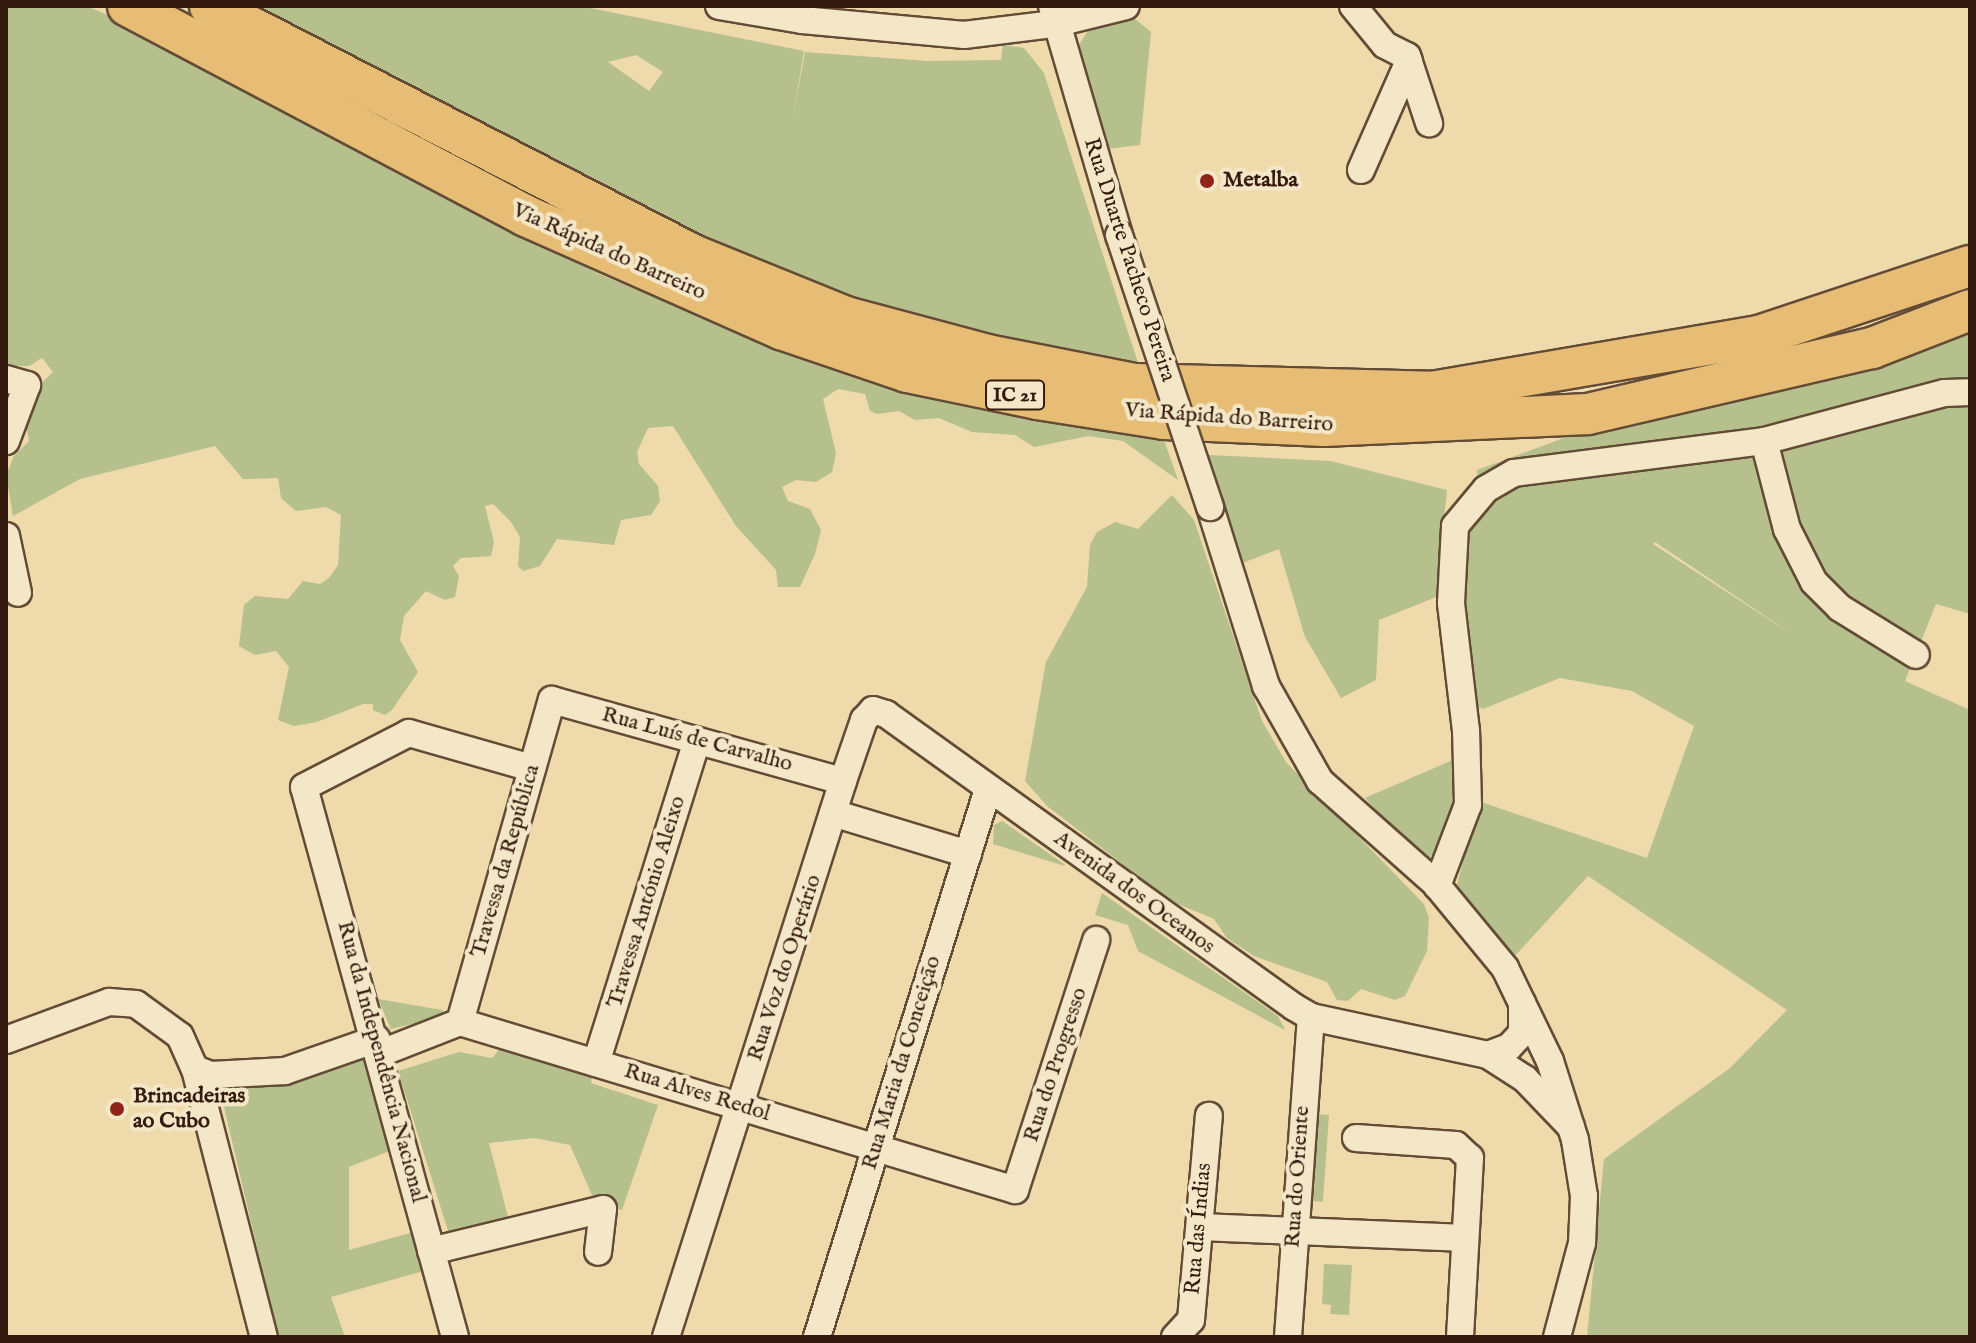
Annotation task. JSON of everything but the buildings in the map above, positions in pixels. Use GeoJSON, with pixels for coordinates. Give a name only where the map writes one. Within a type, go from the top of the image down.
{"type":"FeatureCollection","features":[{"type":"Feature","properties":{"kind":"highway","name":"Via Rápida do Barreiro"},"geometry":{"type":"LineString","coordinates":[[128,6],[526,216],[781,329],[907,372],[1037,399],[1164,419],[1324,426],[1588,414],[1872,348],[1970,310]]}},
{"type":"Feature","properties":{"kind":"highway","name":"Via Rápida do Barreiro"},"geometry":{"type":"LineString","coordinates":[[210,6],[693,255],[846,317],[988,355],[1135,384],[1431,392],[1759,336],[1970,266]]}},
{"type":"Feature","properties":{"kind":"street"},"geometry":{"type":"LineString","coordinates":[[719,6],[802,13],[964,35],[1053,15],[1126,6]]}},
{"type":"Feature","properties":{"kind":"street"},"geometry":{"type":"LineString","coordinates":[[1353,6],[1385,45],[1409,61],[1429,123]]}},
{"type":"Feature","properties":{"kind":"street","name":"Rua Duarte Pacheco Pereira"},"geometry":{"type":"LineString","coordinates":[[1053,15],[1119,235],[1266,686],[1320,781],[1437,886],[1505,968],[1550,1061],[1571,1127],[1584,1196],[1582,1243],[1557,1337]]}},
{"type":"Feature","properties":{"kind":"street"},"geometry":{"type":"LineString","coordinates":[[1361,170],[1409,61]]}},
{"type":"Feature","properties":{"kind":"street"},"geometry":{"type":"LineString","coordinates":[[6,379],[27,385],[6,441]]}},
{"type":"Feature","properties":{"kind":"street"},"geometry":{"type":"LineString","coordinates":[[1437,886],[1468,805],[1466,731],[1451,603],[1455,526],[1486,489],[1514,473],[1764,441],[1945,393],[1970,392]]}},
{"type":"Feature","properties":{"kind":"street"},"geometry":{"type":"LineString","coordinates":[[1764,441],[1787,529],[1814,582],[1840,608],[1916,655]]}},
{"type":"Feature","properties":{"kind":"street"},"geometry":{"type":"LineString","coordinates":[[6,536],[18,593]]}},
{"type":"Feature","properties":{"kind":"street","name":"Rua Luís de Carvalho"},"geometry":{"type":"LineString","coordinates":[[552,700],[843,781]]}},
{"type":"Feature","properties":{"kind":"street","name":"Travessa da República"},"geometry":{"type":"LineString","coordinates":[[460,1022],[552,700]]}},
{"type":"Feature","properties":{"kind":"street","name":"Avenida dos Oceanos"},"geometry":{"type":"LineString","coordinates":[[843,781],[864,720],[873,710],[886,714],[1311,1017],[1488,1055],[1525,1079],[1571,1127]]}},
{"type":"Feature","properties":{"kind":"street","name":"Rua da Independência Nacional"},"geometry":{"type":"LineString","coordinates":[[455,1337],[379,1046],[304,787],[409,733],[532,768]]}},
{"type":"Feature","properties":{"kind":"street","name":"Travessa António Aleixo"},"geometry":{"type":"LineString","coordinates":[[596,1063],[697,740]]}},
{"type":"Feature","properties":{"kind":"street","name":"Rua Voz do Operário"},"geometry":{"type":"LineString","coordinates":[[666,1337],[843,781]]}},
{"type":"Feature","properties":{"kind":"street","name":"Rua Maria da Conceição"},"geometry":{"type":"LineString","coordinates":[[817,1337],[988,789]]}},
{"type":"Feature","properties":{"kind":"street"},"geometry":{"type":"LineString","coordinates":[[833,813],[968,854]]}},
{"type":"Feature","properties":{"kind":"street","name":"Rua do Progresso"},"geometry":{"type":"LineString","coordinates":[[1015,1190],[1096,940]]}},
{"type":"Feature","properties":{"kind":"street"},"geometry":{"type":"LineString","coordinates":[[1488,1055],[1509,1047],[1522,1033],[1522,999]]}},
{"type":"Feature","properties":{"kind":"street"},"geometry":{"type":"LineString","coordinates":[[6,1040],[86,1009],[122,1002],[170,1025],[195,1069],[264,1337]]}},
{"type":"Feature","properties":{"kind":"street","name":"Rua do Oriente"},"geometry":{"type":"LineString","coordinates":[[1288,1337],[1311,1017]]}},
{"type":"Feature","properties":{"kind":"street"},"geometry":{"type":"LineString","coordinates":[[195,1069],[211,1075],[285,1071],[460,1022]]}},
{"type":"Feature","properties":{"kind":"street","name":"Rua Alves Redol"},"geometry":{"type":"LineString","coordinates":[[460,1022],[1015,1190]]}},
{"type":"Feature","properties":{"kind":"street","name":"Rua das Índias"},"geometry":{"type":"LineString","coordinates":[[1175,1337],[1191,1320],[1209,1116]]}},
{"type":"Feature","properties":{"kind":"street"},"geometry":{"type":"LineString","coordinates":[[1356,1138],[1464,1149],[1470,1158],[1460,1337]]}},
{"type":"Feature","properties":{"kind":"street"},"geometry":{"type":"LineString","coordinates":[[431,1251],[603,1209],[598,1252]]}},
{"type":"Feature","properties":{"kind":"street"},"geometry":{"type":"LineString","coordinates":[[1201,1227],[1465,1238]]}},
{"type":"Feature","properties":{"kind":"green space"},"geometry":{"type":"Polygon","coordinates":[[[6,6],[86,6],[101,12],[599,274],[793,356],[919,396],[1164,440],[1178,480],[1123,441],[1088,436],[1034,447],[1015,435],[972,432],[939,418],[915,420],[899,411],[877,414],[870,411],[865,394],[838,389],[823,399],[836,453],[832,472],[816,482],[796,480],[782,487],[788,501],[810,509],[821,530],[815,554],[800,587],[778,587],[776,570],[736,526],[673,426],[648,428],[637,452],[639,464],[658,486],[660,501],[651,515],[621,520],[614,545],[557,539],[540,566],[523,571],[518,566],[520,537],[511,522],[493,504],[485,506],[494,542],[491,556],[461,558],[453,566],[459,576],[455,597],[445,600],[426,591],[404,616],[400,640],[418,672],[392,710],[385,715],[373,710],[373,704],[363,704],[317,722],[294,726],[278,720],[289,667],[276,651],[255,655],[239,646],[244,605],[255,596],[288,599],[303,581],[320,584],[329,578],[338,565],[341,515],[326,507],[296,511],[281,498],[278,478],[243,479],[215,446],[80,479],[13,516],[6,475],[14,456],[29,441],[25,420],[34,390],[53,372],[42,358],[29,366],[6,366],[6,6]]]}},
{"type":"Feature","properties":{"kind":"green space"},"geometry":{"type":"Polygon","coordinates":[[[243,6],[580,6],[804,51],[792,123],[805,52],[927,61],[1001,60],[1003,45],[1024,48],[1044,73],[1139,366],[960,334],[749,265],[243,6]],[[636,55],[608,62],[649,91],[663,72],[636,55]]]}},
{"type":"Feature","properties":{"kind":"green space"},"geometry":{"type":"Polygon","coordinates":[[[1134,18],[1151,32],[1140,145],[1107,149],[1076,50],[1089,29],[1134,18]]]}},
{"type":"Feature","properties":{"kind":"green space"},"geometry":{"type":"Polygon","coordinates":[[[1970,325],[1970,614],[1936,604],[1905,681],[1970,710],[1970,1337],[1587,1337],[1604,1159],[1730,1068],[1787,1010],[1588,876],[1512,959],[1456,889],[1478,801],[1647,858],[1694,726],[1632,691],[1560,678],[1483,709],[1471,703],[1462,532],[1479,516],[1477,470],[1588,429],[1970,325]],[[1655,542],[1653,544],[1787,631],[1655,542]]]}},
{"type":"Feature","properties":{"kind":"green space"},"geometry":{"type":"Polygon","coordinates":[[[1209,455],[1330,461],[1447,490],[1436,597],[1379,620],[1376,680],[1341,698],[1305,637],[1279,549],[1237,565],[1209,455]]]}},
{"type":"Feature","properties":{"kind":"green space"},"geometry":{"type":"Polygon","coordinates":[[[1172,495],[1194,520],[1262,721],[1286,762],[1424,904],[1429,918],[1427,951],[1405,996],[1395,1000],[1361,989],[1348,1001],[1337,1000],[1327,982],[1254,956],[1227,938],[1214,919],[1178,904],[1146,882],[1047,806],[1025,781],[1046,662],[1087,587],[1090,545],[1097,532],[1115,522],[1138,529],[1172,495]]]}},
{"type":"Feature","properties":{"kind":"green space"},"geometry":{"type":"Polygon","coordinates":[[[1455,759],[1450,837],[1429,858],[1416,854],[1365,798],[1455,759]]]}},
{"type":"Feature","properties":{"kind":"green space"},"geometry":{"type":"Polygon","coordinates":[[[1002,821],[1065,866],[993,844],[994,825],[1002,821]]]}},
{"type":"Feature","properties":{"kind":"green space"},"geometry":{"type":"Polygon","coordinates":[[[1102,893],[1278,1016],[1285,1030],[1138,951],[1128,925],[1095,915],[1102,893]]]}},
{"type":"Feature","properties":{"kind":"green space"},"geometry":{"type":"Polygon","coordinates":[[[378,999],[442,1010],[446,1016],[391,1029],[378,999]]]}},
{"type":"Feature","properties":{"kind":"green space"},"geometry":{"type":"Polygon","coordinates":[[[502,1046],[594,1068],[591,1083],[658,1105],[622,1210],[595,1202],[570,1145],[534,1138],[489,1143],[508,1217],[449,1234],[398,1071],[459,1052],[492,1058],[502,1046]]]}},
{"type":"Feature","properties":{"kind":"green space"},"geometry":{"type":"Polygon","coordinates":[[[367,1058],[397,1148],[349,1167],[349,1250],[417,1231],[427,1270],[331,1297],[345,1337],[278,1337],[220,1090],[367,1058]]]}},
{"type":"Feature","properties":{"kind":"green space"},"geometry":{"type":"Polygon","coordinates":[[[1316,1114],[1329,1115],[1323,1202],[1310,1201],[1316,1114]]]}},
{"type":"Feature","properties":{"kind":"green space"},"geometry":{"type":"Polygon","coordinates":[[[1324,1264],[1352,1265],[1349,1315],[1330,1314],[1331,1305],[1322,1304],[1324,1264]]]}},
{"type":"Feature","properties":{"kind":"place","name":"Metalba"},"geometry":{"type":"Point","coordinates":[1207,181]}},
{"type":"Feature","properties":{"kind":"place","name":"Brincadeiras ao Cubo"},"geometry":{"type":"Point","coordinates":[117,1109]}}]}
